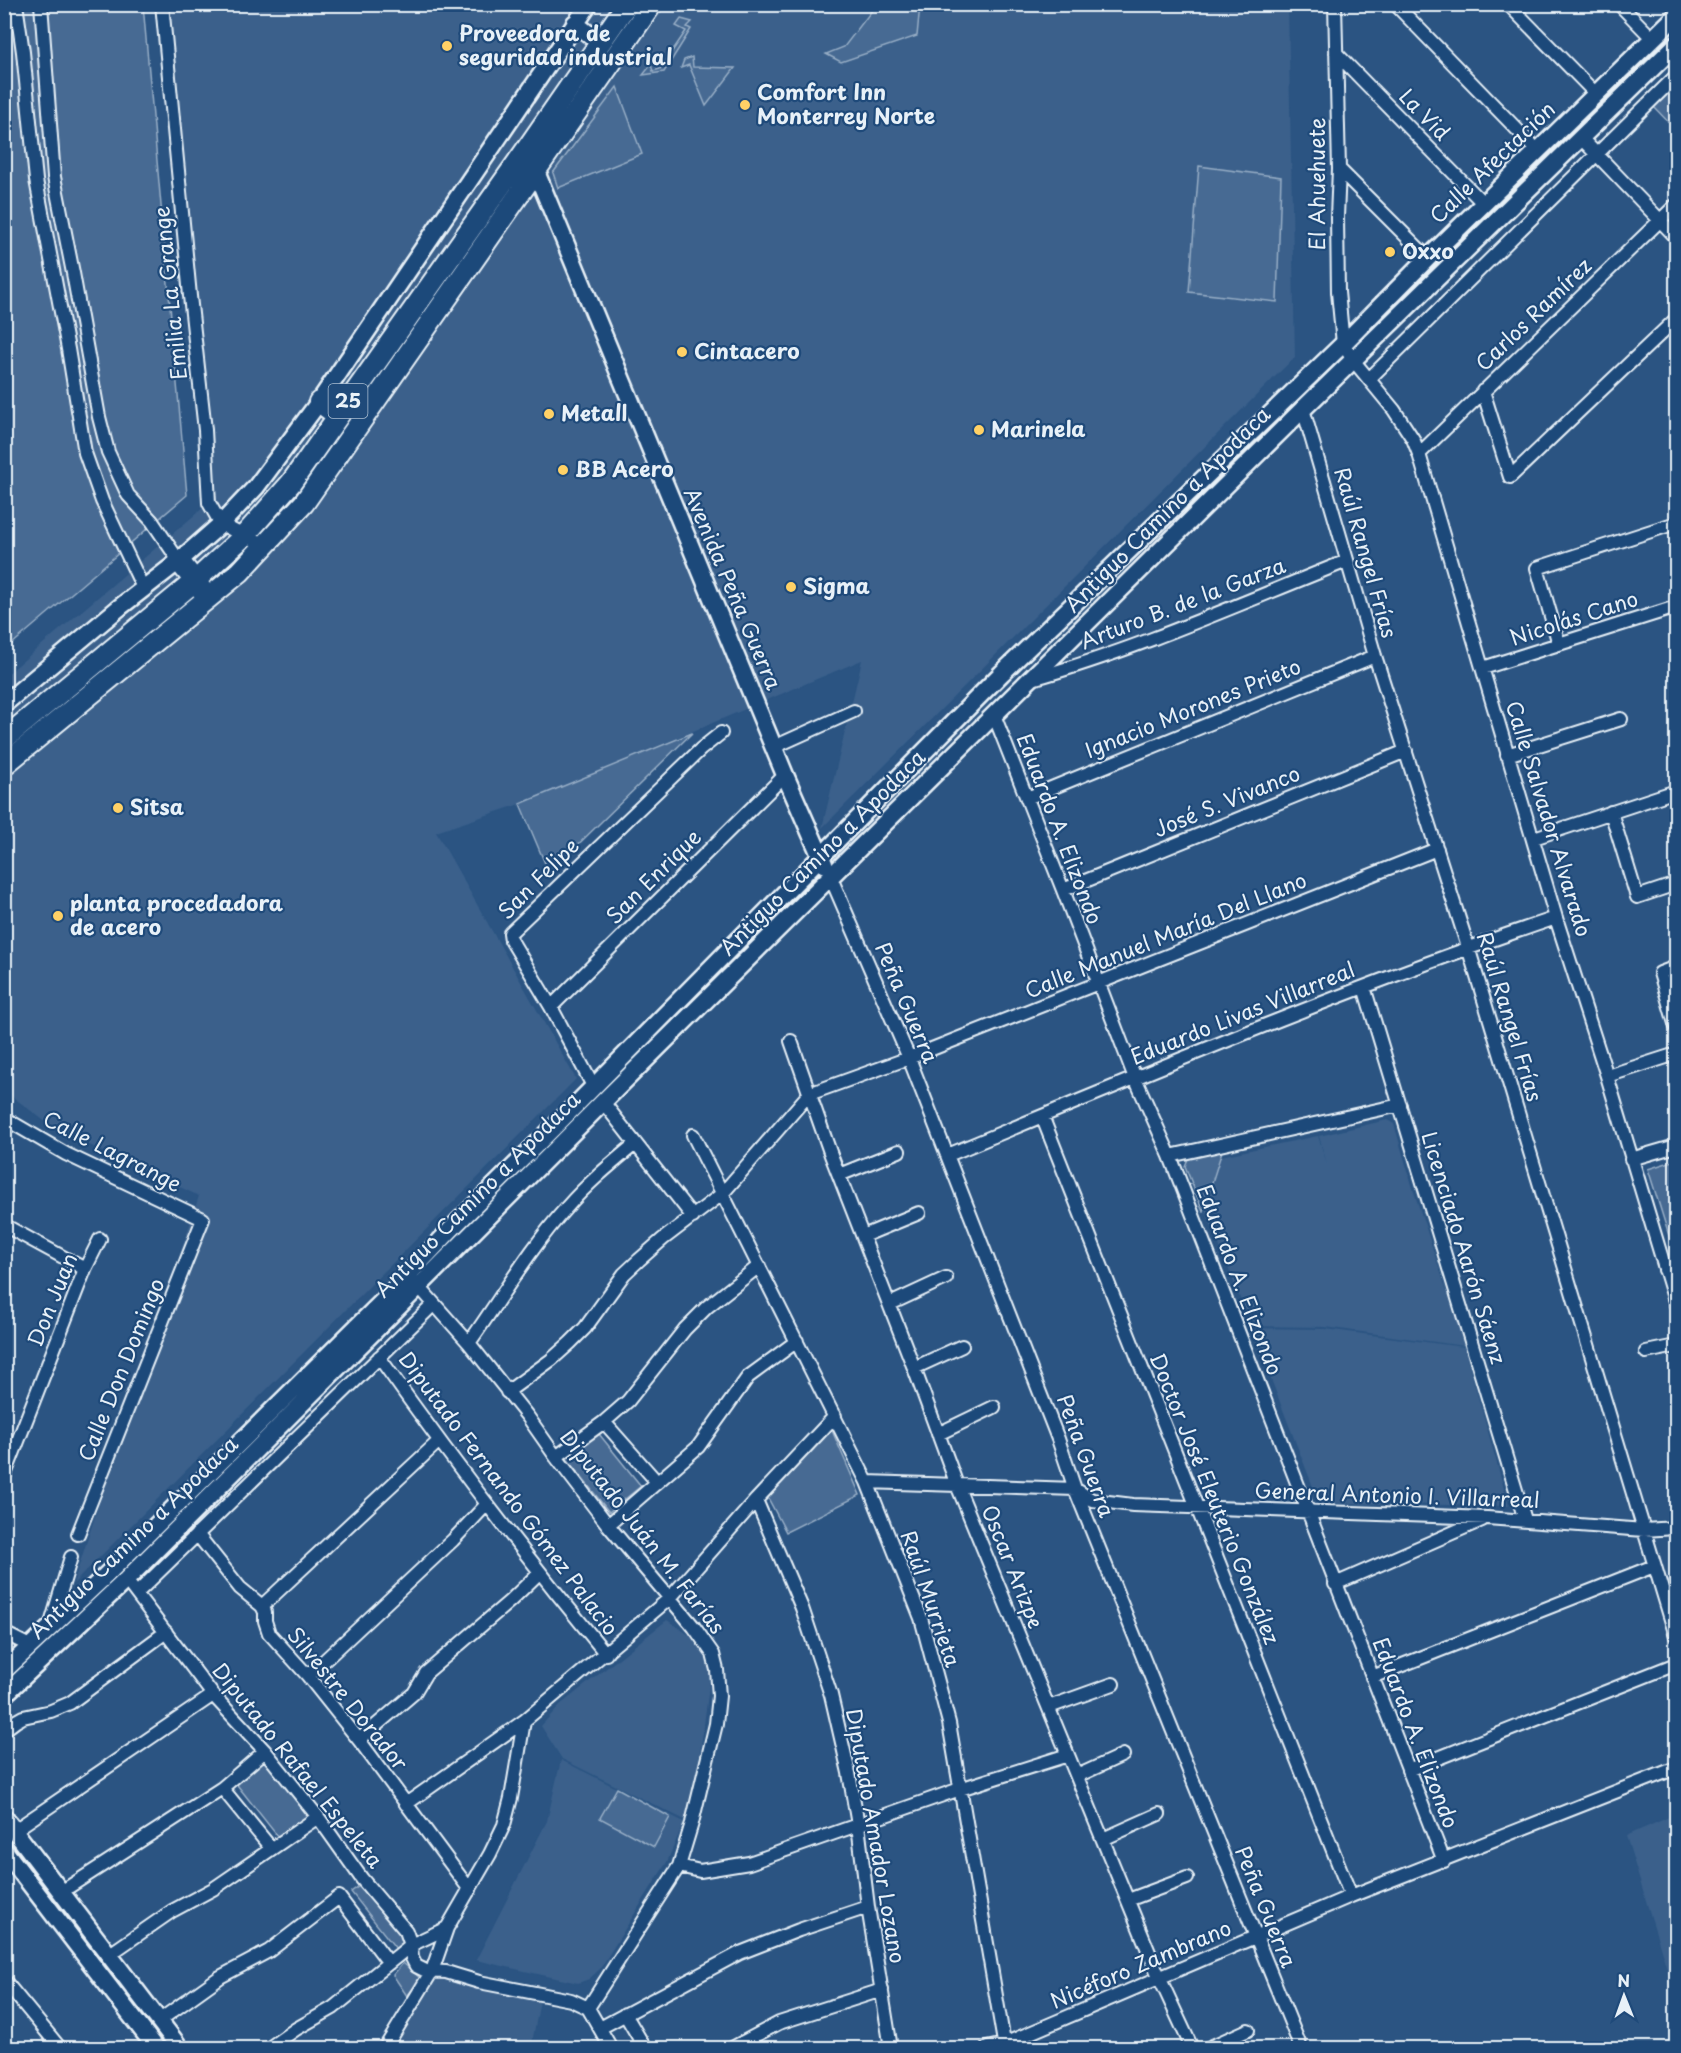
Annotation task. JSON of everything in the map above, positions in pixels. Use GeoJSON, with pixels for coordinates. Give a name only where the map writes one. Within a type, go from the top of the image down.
{"type":"FeatureCollection","features":[{"type":"Feature","properties":{"kind":"main road","name":"25"},"geometry":{"type":"LineString","coordinates":[[4,740],[195,581],[244,536],[291,483],[627,4]]}},
{"type":"Feature","properties":{"kind":"main road","name":"25"},"geometry":{"type":"LineString","coordinates":[[4,765],[240,572],[304,503],[652,4]]}},
{"type":"Feature","properties":{"kind":"main road"},"geometry":{"type":"LineString","coordinates":[[319,402],[338,416]]}},
{"type":"Feature","properties":{"kind":"main road"},"geometry":{"type":"LineString","coordinates":[[174,626],[181,614],[202,595],[202,590],[179,561]]}},
{"type":"Feature","properties":{"kind":"street"},"geometry":{"type":"LineString","coordinates":[[16,4],[24,52],[36,180],[85,453],[102,501],[144,590]]}},
{"type":"Feature","properties":{"kind":"street"},"geometry":{"type":"LineString","coordinates":[[40,4],[54,177],[74,273],[99,417],[108,452],[128,495],[152,521],[179,561]]}},
{"type":"Feature","properties":{"kind":"street","name":"Emilia La Grange"},"geometry":{"type":"LineString","coordinates":[[162,4],[205,429],[209,503],[221,524]]}},
{"type":"Feature","properties":{"kind":"street"},"geometry":{"type":"LineString","coordinates":[[4,704],[179,561],[221,524],[256,487],[319,402],[589,4]]}},
{"type":"Feature","properties":{"kind":"street","name":"El Ahuehuete"},"geometry":{"type":"LineString","coordinates":[[1335,4],[1340,169],[1337,217],[1338,291],[1343,344],[1353,360]]}},
{"type":"Feature","properties":{"kind":"street"},"geometry":{"type":"LineString","coordinates":[[1395,4],[1539,151]]}},
{"type":"Feature","properties":{"kind":"street"},"geometry":{"type":"LineString","coordinates":[[1508,4],[1596,94]]}},
{"type":"Feature","properties":{"kind":"street"},"geometry":{"type":"LineString","coordinates":[[1619,4],[1653,39]]}},
{"type":"Feature","properties":{"kind":"street","name":"Calle Afectación"},"geometry":{"type":"LineString","coordinates":[[414,1282],[458,1222],[1002,673],[1343,344],[1428,258],[1677,16]]}},
{"type":"Feature","properties":{"kind":"street"},"geometry":{"type":"LineString","coordinates":[[575,23],[600,43]]}},
{"type":"Feature","properties":{"kind":"street","name":"Antiguo Camino a Apodaca"},"geometry":{"type":"LineString","coordinates":[[4,1695],[132,1586],[393,1311],[414,1282],[603,1102],[1303,409],[1676,46]]}},
{"type":"Feature","properties":{"kind":"street","name":"La Vid"},"geometry":{"type":"LineString","coordinates":[[1336,52],[1484,204]]}},
{"type":"Feature","properties":{"kind":"street"},"geometry":{"type":"LineString","coordinates":[[1370,378],[1677,76]]}},
{"type":"Feature","properties":{"kind":"street"},"geometry":{"type":"LineString","coordinates":[[1581,138],[1677,237]]}},
{"type":"Feature","properties":{"kind":"street","name":"Avenida Peña Guerra"},"geometry":{"type":"LineString","coordinates":[[526,150],[785,775],[831,878]]}},
{"type":"Feature","properties":{"kind":"street"},"geometry":{"type":"LineString","coordinates":[[1340,169],[1428,258]]}},
{"type":"Feature","properties":{"kind":"street","name":"Carlos Ramírez"},"geometry":{"type":"LineString","coordinates":[[1419,454],[1677,205]]}},
{"type":"Feature","properties":{"kind":"street"},"geometry":{"type":"LineString","coordinates":[[1483,391],[1510,477],[1677,320]]}},
{"type":"Feature","properties":{"kind":"street","name":"Calle Salvador Alvarado"},"geometry":{"type":"LineString","coordinates":[[1353,360],[1370,378],[1407,429],[1419,454],[1556,918],[1631,1159],[1671,1268],[1677,1305]]}},
{"type":"Feature","properties":{"kind":"street","name":"Raúl Rangel Frías"},"geometry":{"type":"LineString","coordinates":[[1303,409],[1375,656],[1437,849],[1677,1636]]}},
{"type":"Feature","properties":{"kind":"street"},"geometry":{"type":"LineString","coordinates":[[1559,644],[1537,567],[1677,522]]}},
{"type":"Feature","properties":{"kind":"street"},"geometry":{"type":"LineString","coordinates":[[221,524],[266,544]]}},
{"type":"Feature","properties":{"kind":"street","name":"Arturo B. de la Garza"},"geometry":{"type":"LineString","coordinates":[[1030,679],[1069,669],[1119,651],[1347,561]]}},
{"type":"Feature","properties":{"kind":"street","name":"Nicolás Cano"},"geometry":{"type":"LineString","coordinates":[[1484,668],[1677,607]]}},
{"type":"Feature","properties":{"kind":"street","name":"Ignacio Morones Prieto"},"geometry":{"type":"LineString","coordinates":[[1027,798],[1375,656]]}},
{"type":"Feature","properties":{"kind":"street"},"geometry":{"type":"LineString","coordinates":[[774,747],[854,711]]}},
{"type":"Feature","properties":{"kind":"street","name":"Eduardo A. Elizondo"},"geometry":{"type":"LineString","coordinates":[[994,715],[1135,1078],[1170,1156],[1444,1861]]}},
{"type":"Feature","properties":{"kind":"street"},"geometry":{"type":"LineString","coordinates":[[1507,755],[1621,719]]}},
{"type":"Feature","properties":{"kind":"street","name":"San Felipe"},"geometry":{"type":"LineString","coordinates":[[593,1086],[511,940],[512,931],[701,749],[721,733]]}},
{"type":"Feature","properties":{"kind":"street","name":"José S. Vivanco"},"geometry":{"type":"LineString","coordinates":[[1063,890],[1406,751]]}},
{"type":"Feature","properties":{"kind":"street","name":"San Enrique"},"geometry":{"type":"LineString","coordinates":[[550,1007],[785,775]]}},
{"type":"Feature","properties":{"kind":"street"},"geometry":{"type":"LineString","coordinates":[[1534,838],[1677,792]]}},
{"type":"Feature","properties":{"kind":"street"},"geometry":{"type":"LineString","coordinates":[[1611,812],[1637,897],[1677,884]]}},
{"type":"Feature","properties":{"kind":"street","name":"Calle Manuel María Del Llano"},"geometry":{"type":"LineString","coordinates":[[809,1094],[909,1058],[1437,849]]}},
{"type":"Feature","properties":{"kind":"street","name":"Peña Guerra"},"geometry":{"type":"LineString","coordinates":[[831,878],[909,1058],[948,1155],[1058,1439],[1075,1489],[1301,2049]]}},
{"type":"Feature","properties":{"kind":"street","name":"Eduardo Livas Villarreal"},"geometry":{"type":"LineString","coordinates":[[948,1155],[1364,987],[1467,948],[1556,918]]}},
{"type":"Feature","properties":{"kind":"street"},"geometry":{"type":"LineString","coordinates":[[1677,967],[1660,973],[1677,1027]]}},
{"type":"Feature","properties":{"kind":"street","name":"Licenciado Aarón Sáenz"},"geometry":{"type":"LineString","coordinates":[[1364,987],[1525,1520]]}},
{"type":"Feature","properties":{"kind":"street","name":"Oscar Arizpe"},"geometry":{"type":"LineString","coordinates":[[791,1041],[839,1175],[957,1485],[1160,1979],[1192,2049]]}},
{"type":"Feature","properties":{"kind":"street"},"geometry":{"type":"LineString","coordinates":[[1607,1076],[1677,1054]]}},
{"type":"Feature","properties":{"kind":"street"},"geometry":{"type":"LineString","coordinates":[[507,1392],[570,1343],[585,1328],[624,1274],[663,1239],[722,1194],[809,1094]]}},
{"type":"Feature","properties":{"kind":"street"},"geometry":{"type":"LineString","coordinates":[[603,1102],[693,1217]]}},
{"type":"Feature","properties":{"kind":"street"},"geometry":{"type":"LineString","coordinates":[[1170,1156],[1400,1105]]}},
{"type":"Feature","properties":{"kind":"street","name":"Doctor José Eleuterio González"},"geometry":{"type":"LineString","coordinates":[[1042,1116],[1351,1896]]}},
{"type":"Feature","properties":{"kind":"street","name":"Calle Lagrange"},"geometry":{"type":"LineString","coordinates":[[4,1118],[66,1154],[203,1220]]}},
{"type":"Feature","properties":{"kind":"street","name":"Raúl Murrieta"},"geometry":{"type":"LineString","coordinates":[[693,1135],[867,1482],[921,1618],[949,1723],[1004,2046]]}},
{"type":"Feature","properties":{"kind":"street"},"geometry":{"type":"LineString","coordinates":[[469,1343],[527,1258],[566,1208],[581,1191],[635,1144]]}},
{"type":"Feature","properties":{"kind":"street"},"geometry":{"type":"LineString","coordinates":[[1631,1159],[1677,1146]]}},
{"type":"Feature","properties":{"kind":"street"},"geometry":{"type":"LineString","coordinates":[[839,1175],[898,1151]]}},
{"type":"Feature","properties":{"kind":"street"},"geometry":{"type":"LineString","coordinates":[[863,1236],[919,1213]]}},
{"type":"Feature","properties":{"kind":"street","name":"Calle Don Domingo"},"geometry":{"type":"LineString","coordinates":[[78,1534],[203,1220]]}},
{"type":"Feature","properties":{"kind":"street"},"geometry":{"type":"LineString","coordinates":[[4,1225],[85,1269]]}},
{"type":"Feature","properties":{"kind":"street","name":"Don Juan"},"geometry":{"type":"LineString","coordinates":[[4,1477],[85,1269],[100,1239]]}},
{"type":"Feature","properties":{"kind":"street"},"geometry":{"type":"LineString","coordinates":[[556,1457],[604,1422],[628,1401],[669,1348],[700,1314],[759,1266]]}},
{"type":"Feature","properties":{"kind":"street"},"geometry":{"type":"LineString","coordinates":[[890,1304],[946,1278]]}},
{"type":"Feature","properties":{"kind":"street"},"geometry":{"type":"LineString","coordinates":[[4,1671],[414,1282]]}},
{"type":"Feature","properties":{"kind":"street","name":"Diputado Juán M. Farías"},"geometry":{"type":"LineString","coordinates":[[414,1282],[469,1343],[528,1417],[608,1525],[694,1627],[713,1654],[717,1670],[719,1695],[716,1724],[679,1866],[588,2008]]}},
{"type":"Feature","properties":{"kind":"street"},"geometry":{"type":"LineString","coordinates":[[132,1586],[197,1534],[434,1304]]}},
{"type":"Feature","properties":{"kind":"street"},"geometry":{"type":"LineString","coordinates":[[608,1525],[698,1447],[748,1377],[797,1341]]}},
{"type":"Feature","properties":{"kind":"street"},"geometry":{"type":"LineString","coordinates":[[914,1368],[962,1346]]}},
{"type":"Feature","properties":{"kind":"street"},"geometry":{"type":"LineString","coordinates":[[1646,1352],[1677,1346]]}},
{"type":"Feature","properties":{"kind":"street","name":"Diputado Fernando Gómez Palacio"},"geometry":{"type":"LineString","coordinates":[[379,1357],[438,1442],[539,1573],[606,1654]]}},
{"type":"Feature","properties":{"kind":"street"},"geometry":{"type":"LineString","coordinates":[[938,1434],[994,1407]]}},
{"type":"Feature","properties":{"kind":"street"},"geometry":{"type":"LineString","coordinates":[[406,1804],[524,1721],[670,1598],[756,1500],[835,1416]]}},
{"type":"Feature","properties":{"kind":"street"},"geometry":{"type":"LineString","coordinates":[[604,1422],[657,1482]]}},
{"type":"Feature","properties":{"kind":"street"},"geometry":{"type":"LineString","coordinates":[[197,1534],[240,1588],[262,1606],[438,1442]]}},
{"type":"Feature","properties":{"kind":"street","name":"General Antonio I. Villarreal"},"geometry":{"type":"LineString","coordinates":[[867,1482],[1075,1489],[1084,1497],[1100,1502],[1196,1508],[1487,1518],[1644,1530],[1677,1528]]}},
{"type":"Feature","properties":{"kind":"street","name":"Diputado Amador Lozano"},"geometry":{"type":"LineString","coordinates":[[756,1500],[785,1567],[821,1661],[831,1695],[858,1825],[867,1907],[891,2049]]}},
{"type":"Feature","properties":{"kind":"street"},"geometry":{"type":"LineString","coordinates":[[308,1676],[488,1504]]}},
{"type":"Feature","properties":{"kind":"street"},"geometry":{"type":"LineString","coordinates":[[1335,1584],[1487,1518]]}},
{"type":"Feature","properties":{"kind":"street"},"geometry":{"type":"LineString","coordinates":[[50,1628],[71,1557]]}},
{"type":"Feature","properties":{"kind":"street"},"geometry":{"type":"LineString","coordinates":[[1372,1677],[1654,1566]]}},
{"type":"Feature","properties":{"kind":"street"},"geometry":{"type":"LineString","coordinates":[[359,1740],[414,1692],[426,1673],[539,1573]]}},
{"type":"Feature","properties":{"kind":"street","name":"Diputado Rafael Espeleta"},"geometry":{"type":"LineString","coordinates":[[132,1586],[213,1695],[265,1751],[318,1817],[362,1879],[406,1931],[416,1966],[421,1970],[432,1971]]}},
{"type":"Feature","properties":{"kind":"street","name":"Silvestre Dorador"},"geometry":{"type":"LineString","coordinates":[[262,1606],[265,1612],[264,1621],[269,1633],[308,1676],[359,1740],[470,1890]]}},
{"type":"Feature","properties":{"kind":"street"},"geometry":{"type":"LineString","coordinates":[[4,1730],[23,1717],[51,1711],[70,1703],[166,1632]]}},
{"type":"Feature","properties":{"kind":"street"},"geometry":{"type":"LineString","coordinates":[[4,1634],[30,1646]]}},
{"type":"Feature","properties":{"kind":"street"},"geometry":{"type":"LineString","coordinates":[[1408,1770],[1677,1664]]}},
{"type":"Feature","properties":{"kind":"street"},"geometry":{"type":"LineString","coordinates":[[1048,1707],[1113,1684]]}},
{"type":"Feature","properties":{"kind":"street"},"geometry":{"type":"LineString","coordinates":[[15,1830],[213,1695]]}},
{"type":"Feature","properties":{"kind":"street"},"geometry":{"type":"LineString","coordinates":[[386,2049],[432,1971],[447,1928],[490,1854],[504,1824],[511,1798],[524,1721]]}},
{"type":"Feature","properties":{"kind":"street"},"geometry":{"type":"LineString","coordinates":[[61,1892],[222,1788],[265,1751]]}},
{"type":"Feature","properties":{"kind":"street"},"geometry":{"type":"LineString","coordinates":[[679,1866],[700,1871],[749,1863],[960,1789],[1068,1755]]}},
{"type":"Feature","properties":{"kind":"street"},"geometry":{"type":"LineString","coordinates":[[1077,1776],[1123,1755]]}},
{"type":"Feature","properties":{"kind":"street","name":"Nicéforo Zambrano"},"geometry":{"type":"LineString","coordinates":[[987,2049],[1004,2046],[1351,1896],[1677,1768]]}},
{"type":"Feature","properties":{"kind":"street"},"geometry":{"type":"LineString","coordinates":[[222,1788],[271,1848]]}},
{"type":"Feature","properties":{"kind":"street"},"geometry":{"type":"LineString","coordinates":[[1103,1839],[1159,1814]]}},
{"type":"Feature","properties":{"kind":"street"},"geometry":{"type":"LineString","coordinates":[[4,1817],[175,2042],[156,2048],[4,1850]]}},
{"type":"Feature","properties":{"kind":"street"},"geometry":{"type":"LineString","coordinates":[[110,1954],[172,1911],[213,1889],[318,1817]]}},
{"type":"Feature","properties":{"kind":"street"},"geometry":{"type":"LineString","coordinates":[[1128,1900],[1187,1878]]}},
{"type":"Feature","properties":{"kind":"street"},"geometry":{"type":"LineString","coordinates":[[160,2020],[220,1977],[268,1951],[339,1897],[389,1963]]}},
{"type":"Feature","properties":{"kind":"street"},"geometry":{"type":"LineString","coordinates":[[600,2028],[740,1953],[867,1907]]}},
{"type":"Feature","properties":{"kind":"street"},"geometry":{"type":"LineString","coordinates":[[269,2049],[296,2029],[333,2007],[411,1945],[447,1928]]}},
{"type":"Feature","properties":{"kind":"street"},"geometry":{"type":"LineString","coordinates":[[432,1971],[446,1972],[479,1982],[571,2000],[588,2008],[611,2049]]}},
{"type":"Feature","properties":{"kind":"street"},"geometry":{"type":"LineString","coordinates":[[4,1980],[60,2049]]}},
{"type":"Feature","properties":{"kind":"street"},"geometry":{"type":"LineString","coordinates":[[732,2049],[779,2023],[882,1990]]}},
{"type":"Feature","properties":{"kind":"street"},"geometry":{"type":"LineString","coordinates":[[625,2014],[645,2049]]}},
{"type":"Feature","properties":{"kind":"street"},"geometry":{"type":"LineString","coordinates":[[1208,2049],[1248,2030]]}},
{"type":"Feature","properties":{"kind":"shaded area"},"geometry":{"type":"Polygon","coordinates":[[[5,5],[143,5],[187,495],[5,650],[5,5]]]}},
{"type":"Feature","properties":{"kind":"shaded area"},"geometry":{"type":"Polygon","coordinates":[[[157,5],[1288,5],[1295,357],[822,828],[862,660],[520,804],[436,832],[576,1079],[73,1584],[199,1196],[55,1129],[5,1091],[4,677],[204,507],[157,5]]]}},
{"type":"Feature","properties":{"kind":"shaded area"},"geometry":{"type":"Polygon","coordinates":[[[876,5],[920,5],[917,36],[841,62],[826,54],[844,47],[876,5]]]}},
{"type":"Feature","properties":{"kind":"shaded area"},"geometry":{"type":"Polygon","coordinates":[[[681,19],[692,22],[687,27],[691,29],[664,72],[643,75],[651,65],[653,71],[660,69],[686,31],[676,26],[681,19]]]}},
{"type":"Feature","properties":{"kind":"shaded area"},"geometry":{"type":"Polygon","coordinates":[[[692,57],[693,67],[735,68],[706,106],[689,65],[681,68],[684,60],[692,57]]]}},
{"type":"Feature","properties":{"kind":"shaded area"},"geometry":{"type":"Polygon","coordinates":[[[1676,83],[1676,130],[1653,106],[1676,83]]]}},
{"type":"Feature","properties":{"kind":"shaded area"},"geometry":{"type":"Polygon","coordinates":[[[617,87],[642,154],[558,188],[553,173],[617,87]]]}},
{"type":"Feature","properties":{"kind":"shaded area"},"geometry":{"type":"Polygon","coordinates":[[[1199,166],[1281,177],[1277,302],[1189,292],[1199,166]]]}},
{"type":"Feature","properties":{"kind":"shaded area"},"geometry":{"type":"Polygon","coordinates":[[[692,733],[549,873],[520,804],[692,733]]]}},
{"type":"Feature","properties":{"kind":"shaded area"},"geometry":{"type":"Polygon","coordinates":[[[1387,1120],[1394,1124],[1465,1346],[1325,1327],[1251,1326],[1205,1209],[1221,1156],[1318,1136],[1327,1164],[1319,1136],[1387,1120]]]}},
{"type":"Feature","properties":{"kind":"shaded area"},"geometry":{"type":"Polygon","coordinates":[[[1222,1151],[1203,1211],[1185,1166],[1188,1159],[1222,1151]]]}},
{"type":"Feature","properties":{"kind":"shaded area"},"geometry":{"type":"Polygon","coordinates":[[[1676,1160],[1676,1255],[1675,1255],[1648,1169],[1676,1160]]]}},
{"type":"Feature","properties":{"kind":"shaded area"},"geometry":{"type":"Polygon","coordinates":[[[1251,1328],[1325,1329],[1464,1347],[1509,1506],[1325,1503],[1317,1497],[1251,1328]]]}},
{"type":"Feature","properties":{"kind":"shaded area"},"geometry":{"type":"Polygon","coordinates":[[[830,1426],[860,1495],[786,1532],[767,1496],[830,1426]]]}},
{"type":"Feature","properties":{"kind":"shaded area"},"geometry":{"type":"Polygon","coordinates":[[[595,1429],[641,1486],[609,1512],[564,1455],[595,1429]]]}},
{"type":"Feature","properties":{"kind":"shaded area"},"geometry":{"type":"Polygon","coordinates":[[[667,1620],[701,1643],[708,1655],[710,1667],[697,1776],[687,1821],[562,1759],[541,1726],[560,1705],[667,1620]]]}},
{"type":"Feature","properties":{"kind":"shaded area"},"geometry":{"type":"Polygon","coordinates":[[[267,1755],[312,1814],[279,1838],[234,1781],[267,1755]]]}},
{"type":"Feature","properties":{"kind":"shaded area"},"geometry":{"type":"Polygon","coordinates":[[[561,1760],[684,1822],[667,1862],[600,1969],[589,1979],[578,1983],[476,1960],[547,1821],[561,1760]]]}},
{"type":"Feature","properties":{"kind":"shaded area"},"geometry":{"type":"Polygon","coordinates":[[[617,1788],[670,1817],[654,1847],[600,1818],[617,1788]]]}},
{"type":"Feature","properties":{"kind":"shaded area"},"geometry":{"type":"Polygon","coordinates":[[[1676,1814],[1676,1998],[1626,1836],[1676,1814]]]}},
{"type":"Feature","properties":{"kind":"shaded area"},"geometry":{"type":"Polygon","coordinates":[[[362,1884],[407,1943],[397,1950],[351,1892],[362,1884]]]}},
{"type":"Feature","properties":{"kind":"shaded area"},"geometry":{"type":"Polygon","coordinates":[[[403,1963],[421,1979],[407,1996],[393,1975],[403,1963]]]}},
{"type":"Feature","properties":{"kind":"shaded area"},"geometry":{"type":"Polygon","coordinates":[[[434,1978],[540,2001],[531,2048],[391,2048],[434,1978]]]}},
{"type":"Feature","properties":{"kind":"place","name":"Proveedora de seguridad industrial"},"geometry":{"type":"Point","coordinates":[447,46]}},
{"type":"Feature","properties":{"kind":"place","name":"Comfort Inn Monterrey Norte"},"geometry":{"type":"Point","coordinates":[745,105]}},
{"type":"Feature","properties":{"kind":"place","name":"Oxxo"},"geometry":{"type":"Point","coordinates":[1390,252]}},
{"type":"Feature","properties":{"kind":"place","name":"Cintacero"},"geometry":{"type":"Point","coordinates":[682,352]}},
{"type":"Feature","properties":{"kind":"place","name":"Metall"},"geometry":{"type":"Point","coordinates":[549,414]}},
{"type":"Feature","properties":{"kind":"place","name":"Marinela"},"geometry":{"type":"Point","coordinates":[979,430]}},
{"type":"Feature","properties":{"kind":"place","name":"BB Acero"},"geometry":{"type":"Point","coordinates":[563,470]}},
{"type":"Feature","properties":{"kind":"place","name":"Sigma"},"geometry":{"type":"Point","coordinates":[791,587]}},
{"type":"Feature","properties":{"kind":"place","name":"Sitsa"},"geometry":{"type":"Point","coordinates":[118,808]}},
{"type":"Feature","properties":{"kind":"place","name":"planta procedadora de acero"},"geometry":{"type":"Point","coordinates":[58,916]}}]}
